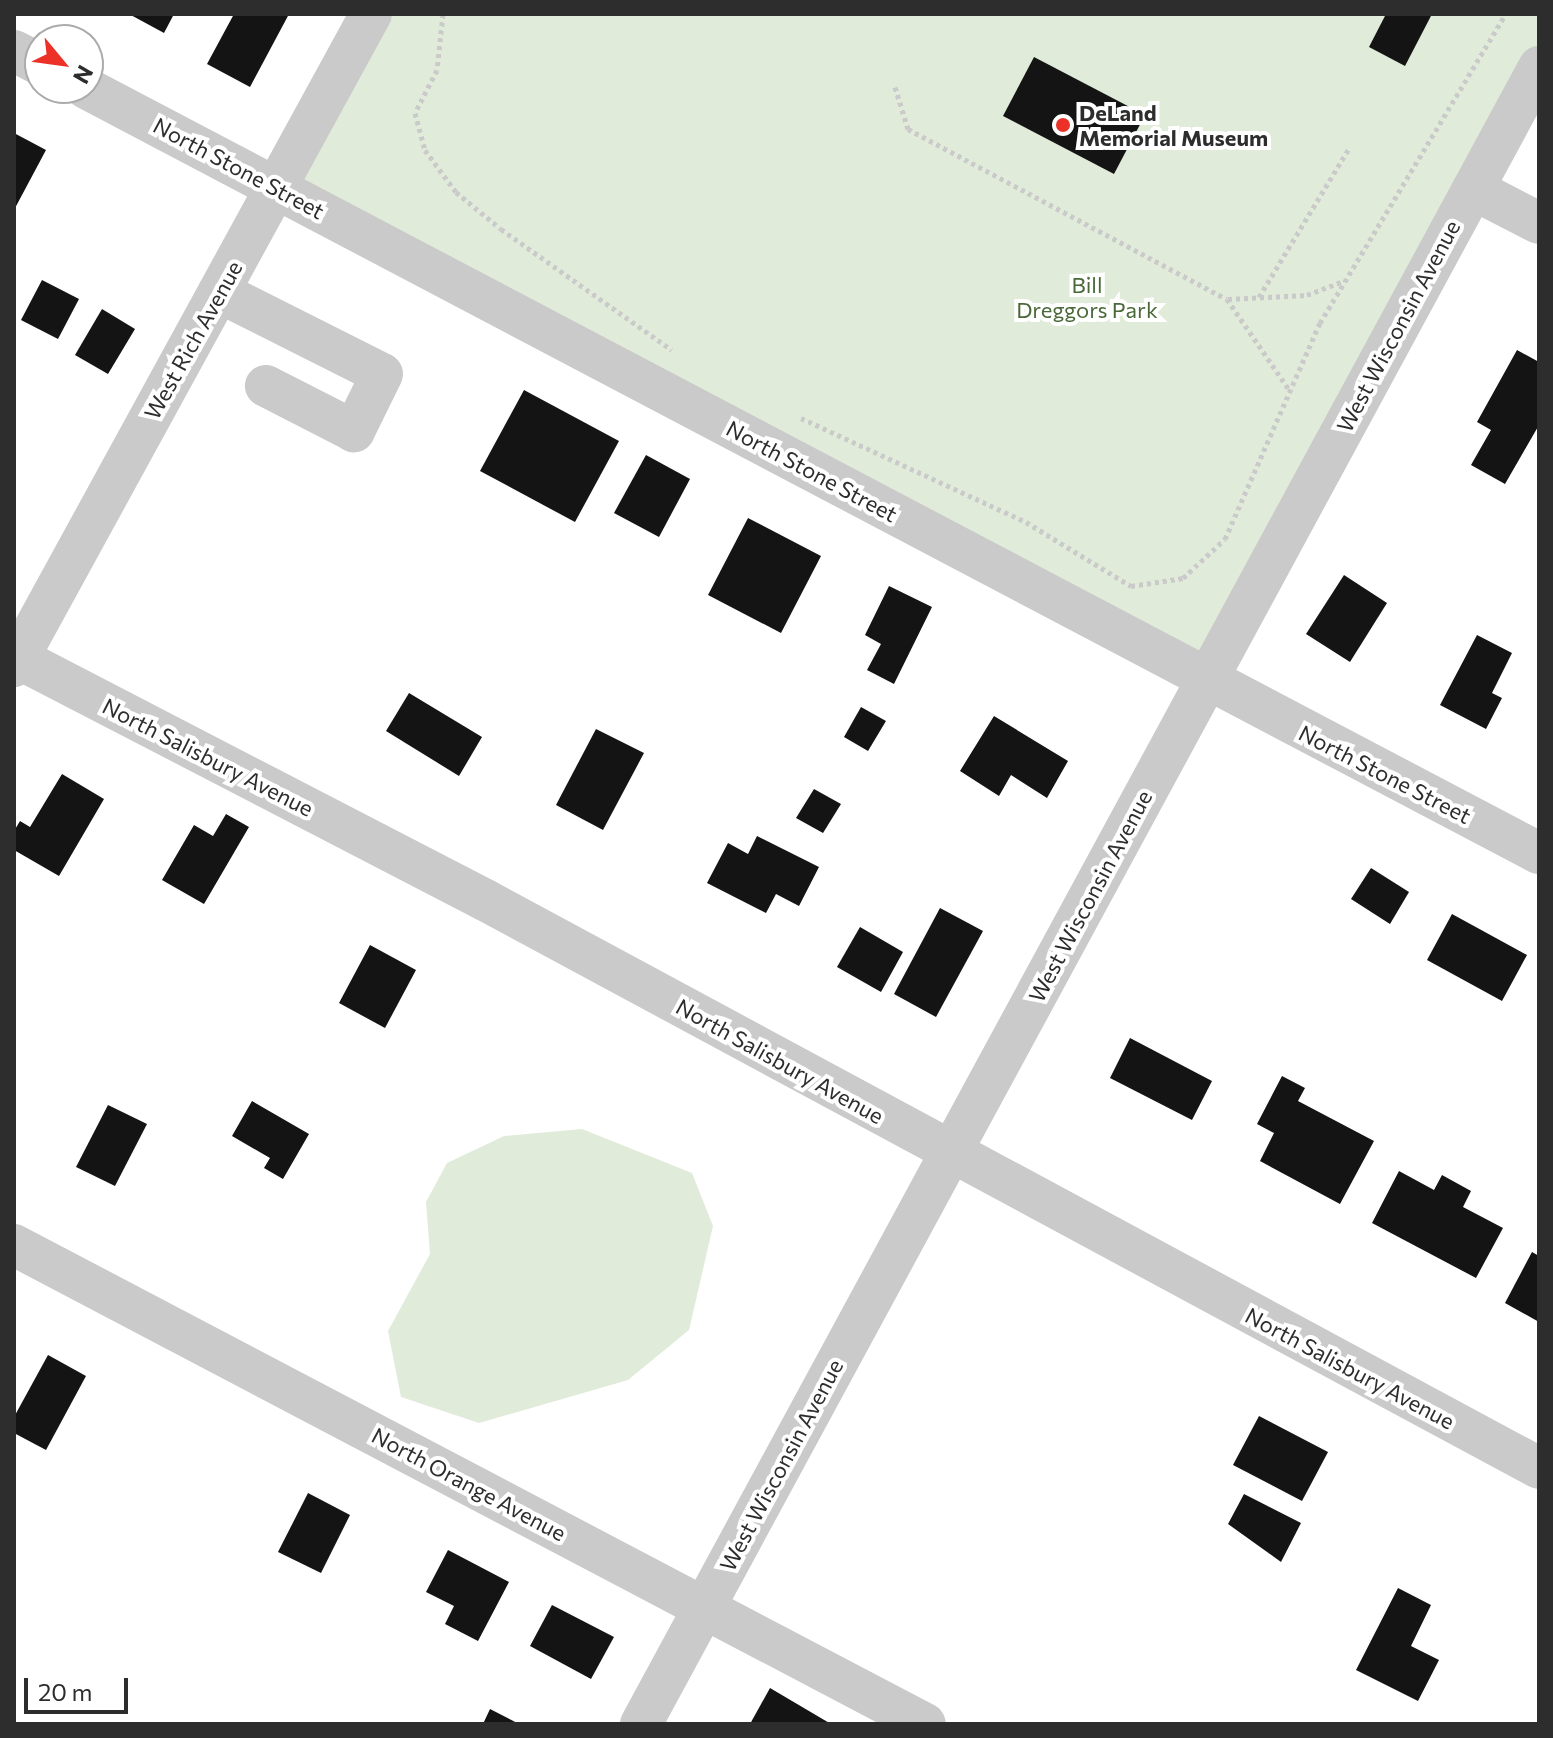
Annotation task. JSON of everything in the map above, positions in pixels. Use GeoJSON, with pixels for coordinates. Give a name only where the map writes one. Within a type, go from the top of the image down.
{"type":"FeatureCollection","features":[{"type":"Feature","properties":{"kind":"street","name":"West Rich Avenue"},"geometry":{"type":"LineString","coordinates":[[16,662],[371,14]]}},
{"type":"Feature","properties":{"kind":"street","name":"West Wisconsin Avenue"},"geometry":{"type":"LineString","coordinates":[[641,1724],[1539,67]]}},
{"type":"Feature","properties":{"kind":"street","name":"North Stone Street"},"geometry":{"type":"LineString","coordinates":[[104,97],[1206,681],[1539,853]]}},
{"type":"Feature","properties":{"kind":"street"},"geometry":{"type":"LineString","coordinates":[[1473,189],[1539,223]]}},
{"type":"Feature","properties":{"kind":"street"},"geometry":{"type":"LineString","coordinates":[[219,292],[382,374],[354,431],[266,386]]}},
{"type":"Feature","properties":{"kind":"street","name":"North Salisbury Avenue"},"geometry":{"type":"LineString","coordinates":[[16,662],[950,1153],[1539,1468]]}},
{"type":"Feature","properties":{"kind":"street","name":"North Orange Avenue"},"geometry":{"type":"LineString","coordinates":[[14,1245],[925,1724]]}},
{"type":"Feature","properties":{"kind":"path"},"geometry":{"type":"LineString","coordinates":[[443,14],[437,70],[415,113],[425,150],[456,192],[501,229],[687,359]]}},
{"type":"Feature","properties":{"kind":"path"},"geometry":{"type":"LineString","coordinates":[[791,413],[1026,522],[1095,569],[1131,586],[1154,585],[1183,578],[1225,539],[1289,388],[1343,281],[1506,14]]}},
{"type":"Feature","properties":{"kind":"path"},"geometry":{"type":"LineString","coordinates":[[895,87],[908,129],[1227,299],[1289,388]]}},
{"type":"Feature","properties":{"kind":"path"},"geometry":{"type":"LineString","coordinates":[[1259,297],[1350,147]]}},
{"type":"Feature","properties":{"kind":"path"},"geometry":{"type":"LineString","coordinates":[[1227,299],[1307,295],[1343,281]]}},
{"type":"Feature","properties":{"kind":"green space","name":"Bill Dreggors Park"},"geometry":{"type":"Polygon","coordinates":[[[371,14],[1539,14],[1539,67],[1206,681],[277,187],[371,14]]]}},
{"type":"Feature","properties":{"kind":"green space"},"geometry":{"type":"Polygon","coordinates":[[[582,1129],[692,1173],[713,1226],[689,1330],[628,1380],[479,1423],[401,1397],[388,1331],[430,1254],[426,1202],[447,1163],[504,1136],[582,1129]]]}},
{"type":"Feature","properties":{"kind":"building"},"geometry":{"type":"Polygon","coordinates":[[[129,14],[174,14],[164,33],[129,14]]]}},
{"type":"Feature","properties":{"kind":"building"},"geometry":{"type":"Polygon","coordinates":[[[234,14],[289,14],[250,87],[207,64],[234,14]]]}},
{"type":"Feature","properties":{"kind":"building"},"geometry":{"type":"Polygon","coordinates":[[[1386,14],[1432,14],[1405,66],[1369,47],[1386,14]]]}},
{"type":"Feature","properties":{"kind":"building"},"geometry":{"type":"Polygon","coordinates":[[[1034,57],[1145,115],[1114,174],[1003,116],[1034,57]]]}},
{"type":"Feature","properties":{"kind":"building"},"geometry":{"type":"Polygon","coordinates":[[[14,133],[46,150],[14,210],[14,133]]]}},
{"type":"Feature","properties":{"kind":"building"},"geometry":{"type":"Polygon","coordinates":[[[42,280],[79,299],[58,339],[21,320],[42,280]]]}},
{"type":"Feature","properties":{"kind":"building"},"geometry":{"type":"Polygon","coordinates":[[[102,309],[135,329],[108,374],[75,355],[102,309]]]}},
{"type":"Feature","properties":{"kind":"building"},"geometry":{"type":"Polygon","coordinates":[[[1517,350],[1539,362],[1539,425],[1505,484],[1471,465],[1491,430],[1477,422],[1517,350]]]}},
{"type":"Feature","properties":{"kind":"building"},"geometry":{"type":"Polygon","coordinates":[[[524,390],[619,441],[575,522],[480,471],[524,390]]]}},
{"type":"Feature","properties":{"kind":"building"},"geometry":{"type":"Polygon","coordinates":[[[646,455],[690,479],[659,537],[614,513],[646,455]]]}},
{"type":"Feature","properties":{"kind":"building"},"geometry":{"type":"Polygon","coordinates":[[[748,518],[821,556],[781,633],[708,595],[748,518]]]}},
{"type":"Feature","properties":{"kind":"building"},"geometry":{"type":"Polygon","coordinates":[[[1344,575],[1387,603],[1350,662],[1306,634],[1344,575]]]}},
{"type":"Feature","properties":{"kind":"building"},"geometry":{"type":"Polygon","coordinates":[[[889,586],[932,607],[894,684],[867,670],[881,644],[865,635],[889,586]]]}},
{"type":"Feature","properties":{"kind":"building"},"geometry":{"type":"Polygon","coordinates":[[[1477,635],[1512,653],[1492,693],[1502,698],[1486,729],[1440,705],[1477,635]]]}},
{"type":"Feature","properties":{"kind":"building"},"geometry":{"type":"Polygon","coordinates":[[[409,693],[482,737],[459,776],[386,731],[409,693]]]}},
{"type":"Feature","properties":{"kind":"building"},"geometry":{"type":"Polygon","coordinates":[[[861,707],[886,721],[868,751],[844,737],[861,707]]]}},
{"type":"Feature","properties":{"kind":"building"},"geometry":{"type":"Polygon","coordinates":[[[994,716],[1068,761],[1047,798],[1011,775],[999,796],[960,771],[994,716]]]}},
{"type":"Feature","properties":{"kind":"building"},"geometry":{"type":"Polygon","coordinates":[[[596,729],[644,753],[603,830],[556,805],[596,729]]]}},
{"type":"Feature","properties":{"kind":"building"},"geometry":{"type":"Polygon","coordinates":[[[62,774],[104,799],[59,876],[14,850],[14,831],[20,821],[30,827],[62,774]]]}},
{"type":"Feature","properties":{"kind":"building"},"geometry":{"type":"Polygon","coordinates":[[[814,789],[841,804],[823,833],[796,818],[814,789]]]}},
{"type":"Feature","properties":{"kind":"building"},"geometry":{"type":"Polygon","coordinates":[[[226,814],[249,827],[204,904],[162,880],[194,825],[213,836],[226,814]]]}},
{"type":"Feature","properties":{"kind":"building"},"geometry":{"type":"Polygon","coordinates":[[[757,836],[819,867],[799,906],[776,894],[766,913],[707,883],[728,843],[748,854],[757,836]]]}},
{"type":"Feature","properties":{"kind":"building"},"geometry":{"type":"Polygon","coordinates":[[[1371,868],[1409,892],[1390,924],[1351,899],[1371,868]]]}},
{"type":"Feature","properties":{"kind":"building"},"geometry":{"type":"Polygon","coordinates":[[[940,908],[983,931],[936,1017],[894,994],[940,908]]]}},
{"type":"Feature","properties":{"kind":"building"},"geometry":{"type":"Polygon","coordinates":[[[1452,914],[1527,955],[1502,1001],[1427,960],[1452,914]]]}},
{"type":"Feature","properties":{"kind":"building"},"geometry":{"type":"Polygon","coordinates":[[[860,927],[903,952],[881,992],[837,967],[860,927]]]}},
{"type":"Feature","properties":{"kind":"building"},"geometry":{"type":"Polygon","coordinates":[[[370,945],[416,970],[385,1028],[339,1003],[370,945]]]}},
{"type":"Feature","properties":{"kind":"building"},"geometry":{"type":"Polygon","coordinates":[[[1130,1038],[1212,1081],[1192,1120],[1110,1078],[1130,1038]]]}},
{"type":"Feature","properties":{"kind":"building"},"geometry":{"type":"Polygon","coordinates":[[[1282,1076],[1305,1088],[1298,1101],[1374,1141],[1340,1204],[1260,1161],[1274,1133],[1257,1124],[1282,1076]]]}},
{"type":"Feature","properties":{"kind":"building"},"geometry":{"type":"Polygon","coordinates":[[[252,1101],[309,1134],[283,1179],[264,1168],[270,1158],[232,1136],[252,1101]]]}},
{"type":"Feature","properties":{"kind":"building"},"geometry":{"type":"Polygon","coordinates":[[[108,1105],[147,1124],[115,1186],[76,1167],[108,1105]]]}},
{"type":"Feature","properties":{"kind":"building"},"geometry":{"type":"Polygon","coordinates":[[[1399,1171],[1434,1190],[1442,1175],[1471,1191],[1463,1207],[1503,1228],[1476,1278],[1372,1223],[1399,1171]]]}},
{"type":"Feature","properties":{"kind":"building"},"geometry":{"type":"Polygon","coordinates":[[[1532,1252],[1539,1256],[1539,1322],[1505,1303],[1532,1252]]]}},
{"type":"Feature","properties":{"kind":"building"},"geometry":{"type":"Polygon","coordinates":[[[48,1355],[86,1376],[46,1450],[14,1433],[14,1417],[48,1355]]]}},
{"type":"Feature","properties":{"kind":"building"},"geometry":{"type":"Polygon","coordinates":[[[1259,1416],[1328,1452],[1302,1501],[1233,1465],[1259,1416]]]}},
{"type":"Feature","properties":{"kind":"building"},"geometry":{"type":"Polygon","coordinates":[[[308,1493],[350,1515],[321,1573],[278,1552],[308,1493]]]}},
{"type":"Feature","properties":{"kind":"building"},"geometry":{"type":"Polygon","coordinates":[[[1244,1494],[1301,1523],[1281,1562],[1228,1524],[1244,1494]]]}},
{"type":"Feature","properties":{"kind":"building"},"geometry":{"type":"Polygon","coordinates":[[[448,1550],[509,1582],[478,1641],[445,1624],[454,1606],[426,1592],[448,1550]]]}},
{"type":"Feature","properties":{"kind":"building"},"geometry":{"type":"Polygon","coordinates":[[[1398,1588],[1431,1605],[1411,1646],[1439,1660],[1418,1701],[1356,1670],[1398,1588]]]}},
{"type":"Feature","properties":{"kind":"building"},"geometry":{"type":"Polygon","coordinates":[[[552,1605],[614,1637],[591,1679],[530,1646],[552,1605]]]}},
{"type":"Feature","properties":{"kind":"building"},"geometry":{"type":"Polygon","coordinates":[[[770,1688],[831,1724],[750,1724],[770,1688]]]}},
{"type":"Feature","properties":{"kind":"building"},"geometry":{"type":"Polygon","coordinates":[[[490,1709],[519,1724],[483,1724],[490,1709]]]}},
{"type":"Feature","properties":{"kind":"place","name":"DeLand Memorial Museum"},"geometry":{"type":"Point","coordinates":[1063,125]}}]}
